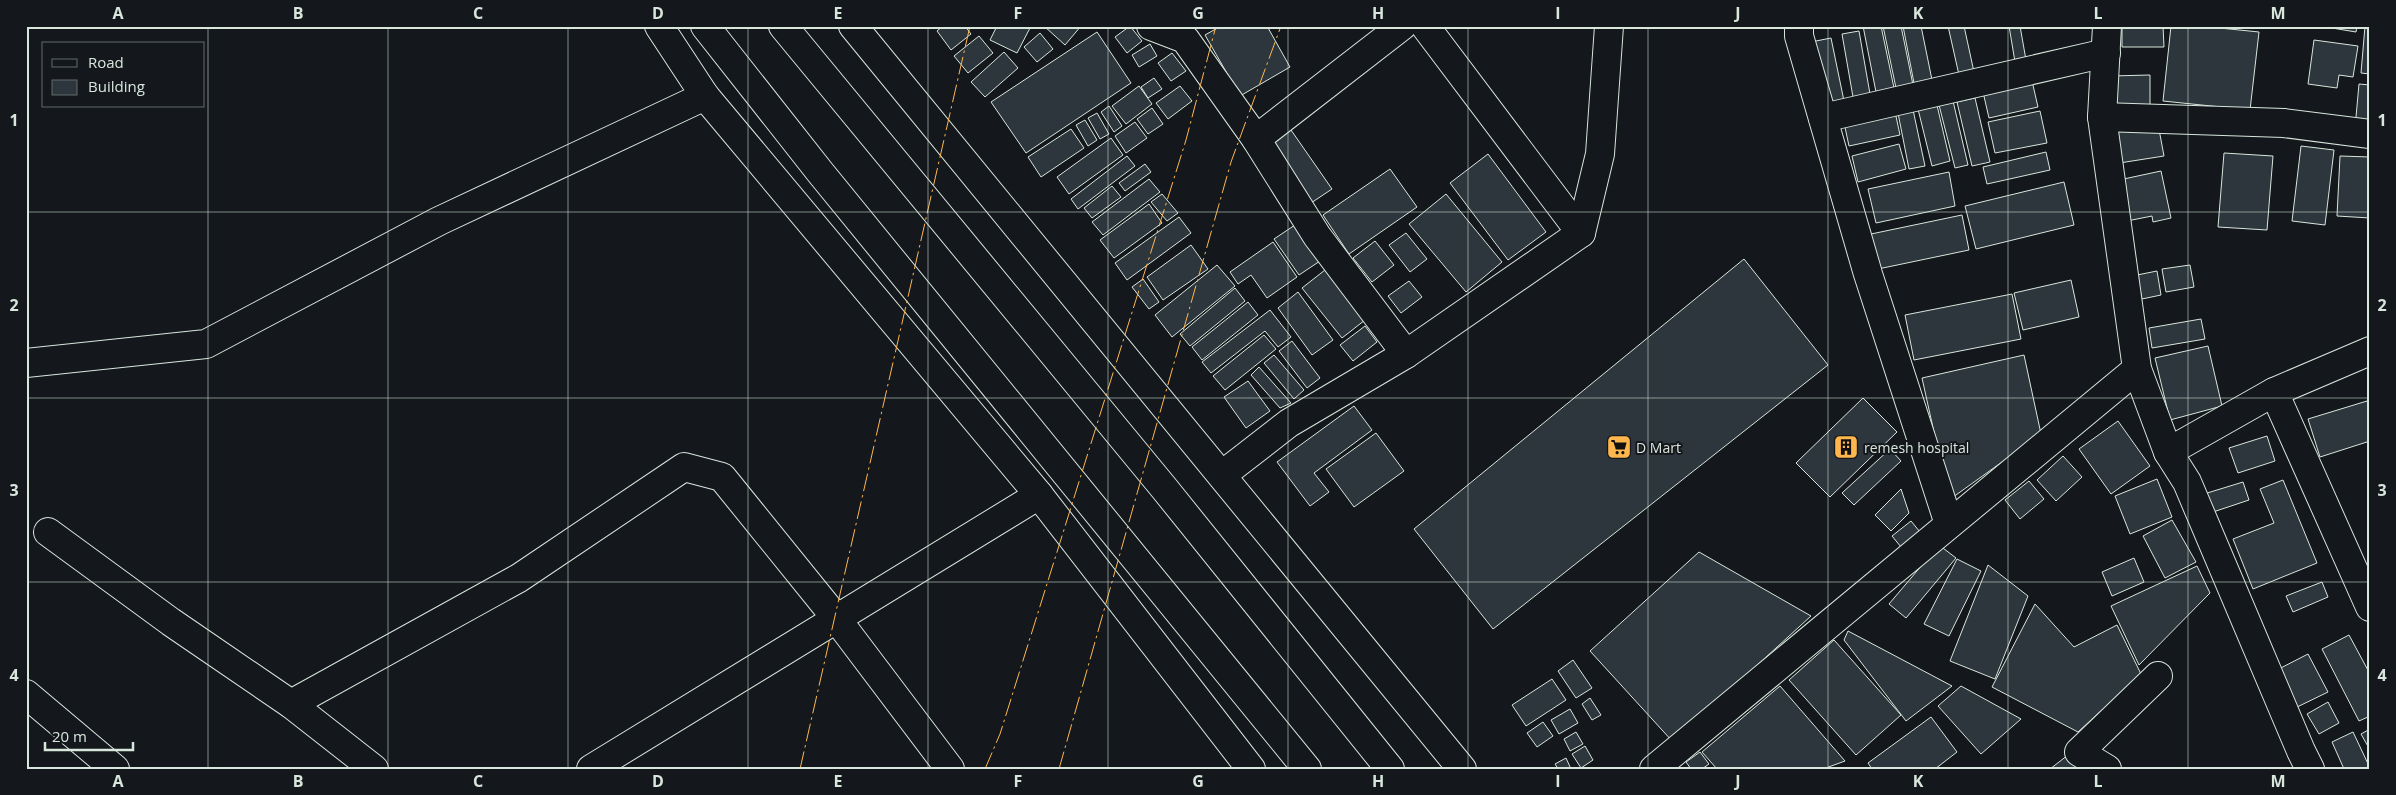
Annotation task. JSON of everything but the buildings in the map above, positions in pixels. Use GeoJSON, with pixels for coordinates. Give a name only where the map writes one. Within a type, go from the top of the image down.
{"type":"FeatureCollection","features":[{"type":"Feature","properties":{"kind":"main road"},"geometry":{"type":"LineString","coordinates":[[659,26],[705,96],[1039,495],[1250,769]]}},
{"type":"Feature","properties":{"kind":"main road"},"geometry":{"type":"LineString","coordinates":[[705,26],[820,172],[1307,769]]}},
{"type":"Feature","properties":{"kind":"main road"},"geometry":{"type":"LineString","coordinates":[[783,26],[1164,488],[1390,769]]}},
{"type":"Feature","properties":{"kind":"main road"},"geometry":{"type":"LineString","coordinates":[[853,26],[1462,769]]}},
{"type":"Feature","properties":{"kind":"main road"},"geometry":{"type":"LineString","coordinates":[[1151,26],[1187,33],[1318,236],[1406,354]]}},
{"type":"Feature","properties":{"kind":"main road"},"geometry":{"type":"LineString","coordinates":[[1256,139],[1402,26]]}},
{"type":"Feature","properties":{"kind":"main road"},"geometry":{"type":"LineString","coordinates":[[1425,26],[1581,233]]}},
{"type":"Feature","properties":{"kind":"main road"},"geometry":{"type":"LineString","coordinates":[[1222,476],[1290,423],[1406,354],[1581,233],[1600,154],[1609,26]]}},
{"type":"Feature","properties":{"kind":"main road"},"geometry":{"type":"LineString","coordinates":[[1799,26],[1799,36],[1868,274],[1949,524]]}},
{"type":"Feature","properties":{"kind":"main road"},"geometry":{"type":"LineString","coordinates":[[2107,26],[2102,117],[2137,369],[2168,452],[2187,482],[2310,769]]}},
{"type":"Feature","properties":{"kind":"main road"},"geometry":{"type":"LineString","coordinates":[[1823,118],[2106,53]]}},
{"type":"Feature","properties":{"kind":"main road"},"geometry":{"type":"LineString","coordinates":[[26,363],[206,344],[438,221],[705,96]]}},
{"type":"Feature","properties":{"kind":"main road"},"geometry":{"type":"LineString","coordinates":[[2102,117],[2284,123],[2370,134]]}},
{"type":"Feature","properties":{"kind":"main road"},"geometry":{"type":"LineString","coordinates":[[2168,452],[2274,392],[2370,351]]}},
{"type":"Feature","properties":{"kind":"main road"},"geometry":{"type":"LineString","coordinates":[[1654,769],[2137,369]]}},
{"type":"Feature","properties":{"kind":"main road"},"geometry":{"type":"LineString","coordinates":[[2274,392],[2370,607]]}},
{"type":"Feature","properties":{"kind":"main road"},"geometry":{"type":"LineString","coordinates":[[291,704],[519,578],[684,467],[722,477],[836,618],[950,769]]}},
{"type":"Feature","properties":{"kind":"main road"},"geometry":{"type":"LineString","coordinates":[[591,769],[1039,495]]}},
{"type":"Feature","properties":{"kind":"main road"},"geometry":{"type":"LineString","coordinates":[[48,532],[171,622],[291,704],[374,769]]}},
{"type":"Feature","properties":{"kind":"main road"},"geometry":{"type":"LineString","coordinates":[[2107,769],[2079,752],[2158,676]]}},
{"type":"Feature","properties":{"kind":"main road"},"geometry":{"type":"LineString","coordinates":[[26,694],[115,769]]}},
{"type":"Feature","properties":{"kind":"power"},"geometry":{"type":"LineString","coordinates":[[800,769],[970,26]]}},
{"type":"Feature","properties":{"kind":"power"},"geometry":{"type":"LineString","coordinates":[[985,769],[1000,734],[1186,140],[1216,26]]}},
{"type":"Feature","properties":{"kind":"power"},"geometry":{"type":"LineString","coordinates":[[1059,769],[1231,162],[1281,26]]}},
{"type":"Feature","properties":{"kind":"place","name":"D Mart"},"geometry":{"type":"Point","coordinates":[1619,447]}},
{"type":"Feature","properties":{"kind":"place","name":"remesh hospital"},"geometry":{"type":"Point","coordinates":[1846,447]}}]}
